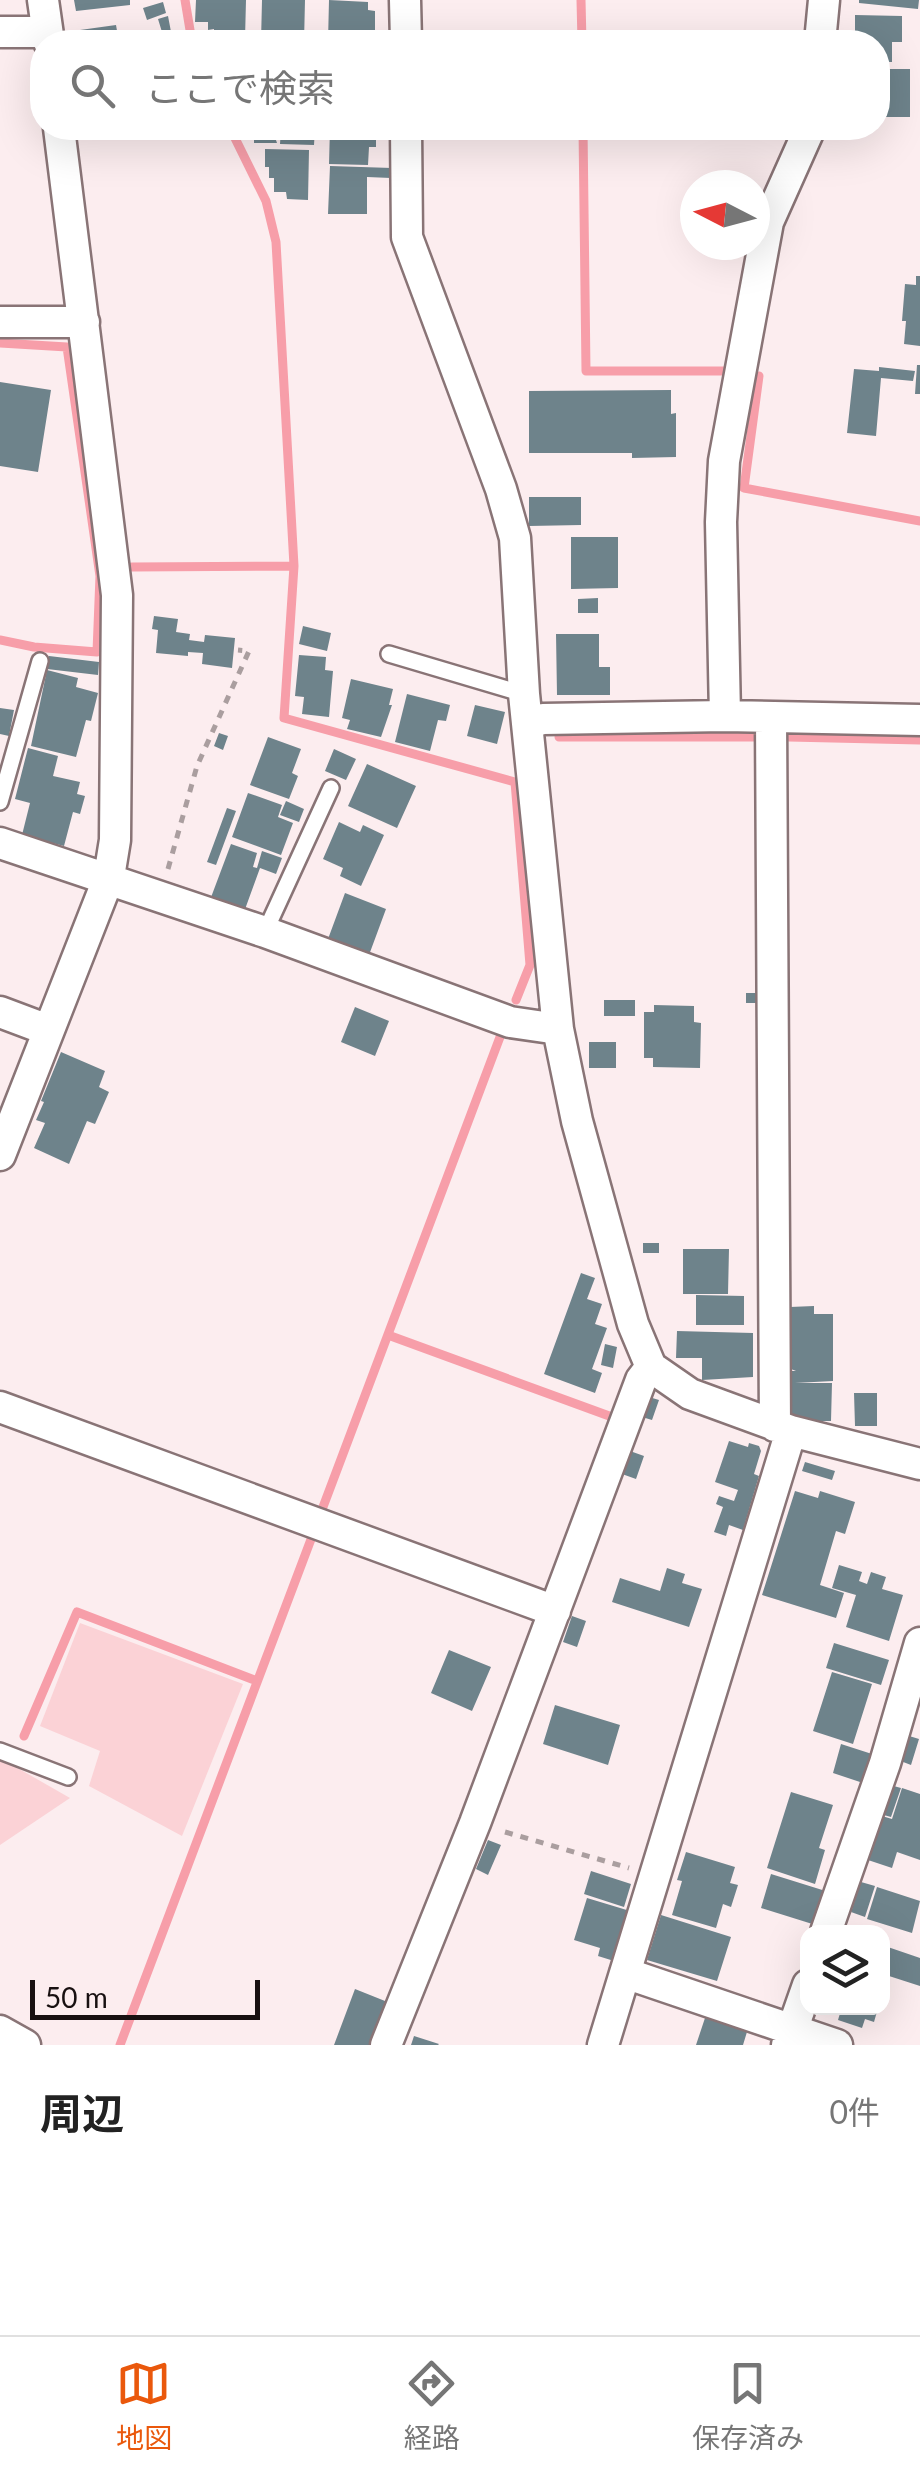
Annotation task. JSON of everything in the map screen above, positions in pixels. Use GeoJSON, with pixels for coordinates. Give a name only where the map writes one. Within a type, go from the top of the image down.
{"type":"FeatureCollection","features":[{"type":"Feature","properties":{"kind":"street"},"geometry":{"type":"LineString","coordinates":[[43,0],[47,30]]}},
{"type":"Feature","properties":{"kind":"street"},"geometry":{"type":"LineString","coordinates":[[405,0],[406,30]]}},
{"type":"Feature","properties":{"kind":"street"},"geometry":{"type":"LineString","coordinates":[[821,30],[824,0]]}},
{"type":"Feature","properties":{"kind":"street"},"geometry":{"type":"LineString","coordinates":[[0,32],[30,35]]}},
{"type":"Feature","properties":{"kind":"street"},"geometry":{"type":"LineString","coordinates":[[0,1154],[109,878],[115,840],[117,595],[61,140]]}},
{"type":"Feature","properties":{"kind":"street"},"geometry":{"type":"LineString","coordinates":[[406,140],[407,237],[501,489],[515,538],[526,708],[558,1029],[577,1121],[628,1306],[651,1367],[690,1394],[783,1429],[920,1464]]}},
{"type":"Feature","properties":{"kind":"street"},"geometry":{"type":"LineString","coordinates":[[725,716],[720,522],[724,462],[768,222],[805,140]]}},
{"type":"Feature","properties":{"kind":"street"},"geometry":{"type":"LineString","coordinates":[[0,322],[84,322]]}},
{"type":"Feature","properties":{"kind":"street"},"geometry":{"type":"LineString","coordinates":[[526,708],[543,719],[725,716],[920,720]]}},
{"type":"Feature","properties":{"kind":"street"},"geometry":{"type":"LineString","coordinates":[[609,2044],[625,1973],[783,1429],[771,717]]}},
{"type":"Feature","properties":{"kind":"street"},"geometry":{"type":"LineString","coordinates":[[0,844],[265,932],[510,1022],[558,1029]]}},
{"type":"Feature","properties":{"kind":"street"},"geometry":{"type":"LineString","coordinates":[[0,1012],[48,1030]]}},
{"type":"Feature","properties":{"kind":"street"},"geometry":{"type":"LineString","coordinates":[[386,2045],[475,1823],[641,1380],[651,1367]]}},
{"type":"Feature","properties":{"kind":"street"},"geometry":{"type":"LineString","coordinates":[[0,1406],[554,1611]]}},
{"type":"Feature","properties":{"kind":"street"},"geometry":{"type":"LineString","coordinates":[[828,1925],[920,1644]]}},
{"type":"Feature","properties":{"kind":"street"},"geometry":{"type":"LineString","coordinates":[[625,1973],[789,2038],[837,2045]]}},
{"type":"Feature","properties":{"kind":"street"},"geometry":{"type":"LineString","coordinates":[[789,2038],[800,2007]]}},
{"type":"Feature","properties":{"kind":"street"},"geometry":{"type":"LineString","coordinates":[[0,2031],[26,2045]]}},
{"type":"Feature","properties":{"kind":"lane"},"geometry":{"type":"LineString","coordinates":[[389,654],[526,708]]}},
{"type":"Feature","properties":{"kind":"lane"},"geometry":{"type":"LineString","coordinates":[[0,802],[40,661]]}},
{"type":"Feature","properties":{"kind":"lane"},"geometry":{"type":"LineString","coordinates":[[265,932],[331,788]]}},
{"type":"Feature","properties":{"kind":"lane"},"geometry":{"type":"LineString","coordinates":[[0,1751],[68,1777]]}},
{"type":"Feature","properties":{"kind":"path"},"geometry":{"type":"LineString","coordinates":[[161,896],[197,766],[249,652],[238,650]]}},
{"type":"Feature","properties":{"kind":"path"},"geometry":{"type":"LineString","coordinates":[[475,1823],[656,1875]]}},
{"type":"Feature","properties":{"kind":"shaded area"},"geometry":{"type":"Polygon","coordinates":[[[80,1623],[243,1684],[182,1836],[89,1786],[100,1751],[40,1726],[80,1623]]]}},
{"type":"Feature","properties":{"kind":"shaded area"},"geometry":{"type":"Polygon","coordinates":[[[0,1758],[70,1798],[0,1845],[0,1758]]]}},
{"type":"Feature","properties":{"kind":"building"},"geometry":{"type":"Polygon","coordinates":[[[74,0],[130,0],[130,5],[76,11],[74,0]]]}},
{"type":"Feature","properties":{"kind":"building"},"geometry":{"type":"Polygon","coordinates":[[[196,0],[246,0],[245,30],[208,30],[208,22],[195,22],[196,0]]]}},
{"type":"Feature","properties":{"kind":"building"},"geometry":{"type":"Polygon","coordinates":[[[262,0],[305,0],[304,30],[261,30],[262,0]]]}},
{"type":"Feature","properties":{"kind":"building"},"geometry":{"type":"Polygon","coordinates":[[[329,0],[368,2],[368,10],[375,11],[375,30],[328,30],[329,0]]]}},
{"type":"Feature","properties":{"kind":"building"},"geometry":{"type":"Polygon","coordinates":[[[859,0],[919,0],[918,9],[859,0]]]}},
{"type":"Feature","properties":{"kind":"building"},"geometry":{"type":"Polygon","coordinates":[[[163,2],[166,13],[147,20],[143,8],[163,2]]]}},
{"type":"Feature","properties":{"kind":"building"},"geometry":{"type":"Polygon","coordinates":[[[855,15],[902,16],[902,42],[892,42],[892,62],[890,30],[855,30],[855,15]]]}},
{"type":"Feature","properties":{"kind":"building"},"geometry":{"type":"Polygon","coordinates":[[[168,16],[171,30],[161,30],[158,19],[168,16]]]}},
{"type":"Feature","properties":{"kind":"building"},"geometry":{"type":"Polygon","coordinates":[[[116,25],[117,30],[80,30],[116,25]]]}},
{"type":"Feature","properties":{"kind":"building"},"geometry":{"type":"Polygon","coordinates":[[[890,69],[910,69],[910,117],[890,117],[890,69]]]}},
{"type":"Feature","properties":{"kind":"building"},"geometry":{"type":"Polygon","coordinates":[[[276,140],[277,143],[254,143],[276,140]]]}},
{"type":"Feature","properties":{"kind":"building"},"geometry":{"type":"Polygon","coordinates":[[[280,140],[314,140],[314,145],[280,144],[280,140]]]}},
{"type":"Feature","properties":{"kind":"building"},"geometry":{"type":"Polygon","coordinates":[[[330,140],[376,140],[376,147],[369,147],[368,165],[329,164],[330,140]]]}},
{"type":"Feature","properties":{"kind":"building"},"geometry":{"type":"Polygon","coordinates":[[[265,149],[309,150],[308,200],[287,199],[286,192],[274,192],[274,178],[269,178],[269,167],[265,167],[265,149]]]}},
{"type":"Feature","properties":{"kind":"building"},"geometry":{"type":"Polygon","coordinates":[[[330,166],[392,168],[391,178],[367,177],[367,214],[328,214],[330,166]]]}},
{"type":"Feature","properties":{"kind":"building"},"geometry":{"type":"Polygon","coordinates":[[[916,276],[920,276],[920,346],[904,344],[906,321],[902,321],[905,284],[916,285],[916,276]]]}},
{"type":"Feature","properties":{"kind":"building"},"geometry":{"type":"Polygon","coordinates":[[[920,365],[920,394],[915,394],[920,365]]]}},
{"type":"Feature","properties":{"kind":"building"},"geometry":{"type":"Polygon","coordinates":[[[879,367],[915,371],[913,381],[881,378],[876,436],[847,433],[854,369],[879,371],[879,367]]]}},
{"type":"Feature","properties":{"kind":"building"},"geometry":{"type":"Polygon","coordinates":[[[0,382],[51,390],[38,472],[0,466],[0,382]]]}},
{"type":"Feature","properties":{"kind":"building"},"geometry":{"type":"Polygon","coordinates":[[[671,390],[671,414],[676,413],[676,457],[529,453],[529,391],[671,390]]]}},
{"type":"Feature","properties":{"kind":"building"},"geometry":{"type":"Polygon","coordinates":[[[529,497],[581,497],[581,525],[529,526],[529,497]]]}},
{"type":"Feature","properties":{"kind":"building"},"geometry":{"type":"Polygon","coordinates":[[[571,537],[618,537],[618,588],[571,589],[571,537]]]}},
{"type":"Feature","properties":{"kind":"building"},"geometry":{"type":"Polygon","coordinates":[[[598,598],[598,613],[578,613],[578,599],[598,598]]]}},
{"type":"Feature","properties":{"kind":"building"},"geometry":{"type":"Polygon","coordinates":[[[154,616],[178,619],[176,632],[190,634],[189,640],[204,642],[205,635],[235,638],[232,668],[202,664],[203,653],[156,653],[158,630],[152,629],[154,616]]]}},
{"type":"Feature","properties":{"kind":"building"},"geometry":{"type":"Polygon","coordinates":[[[303,626],[331,633],[327,651],[299,644],[303,626]]]}},
{"type":"Feature","properties":{"kind":"building"},"geometry":{"type":"Polygon","coordinates":[[[556,634],[599,634],[599,667],[610,667],[610,695],[557,695],[556,634]]]}},
{"type":"Feature","properties":{"kind":"building"},"geometry":{"type":"Polygon","coordinates":[[[299,655],[326,657],[325,670],[333,671],[329,717],[302,714],[304,697],[295,696],[299,655]]]}},
{"type":"Feature","properties":{"kind":"building"},"geometry":{"type":"Polygon","coordinates":[[[49,656],[99,662],[98,675],[47,669],[49,656]]]}},
{"type":"Feature","properties":{"kind":"building"},"geometry":{"type":"Polygon","coordinates":[[[47,670],[78,678],[76,687],[98,693],[76,757],[31,746],[47,670]]]}},
{"type":"Feature","properties":{"kind":"building"},"geometry":{"type":"Polygon","coordinates":[[[351,679],[393,689],[381,737],[347,729],[350,720],[342,718],[351,679]]]}},
{"type":"Feature","properties":{"kind":"building"},"geometry":{"type":"Polygon","coordinates":[[[407,694],[450,705],[446,721],[438,720],[430,751],[395,742],[407,694]]]}},
{"type":"Feature","properties":{"kind":"building"},"geometry":{"type":"Polygon","coordinates":[[[475,705],[505,712],[497,744],[467,736],[475,705]]]}},
{"type":"Feature","properties":{"kind":"building"},"geometry":{"type":"Polygon","coordinates":[[[0,708],[14,710],[9,736],[0,734],[0,708]]]}},
{"type":"Feature","properties":{"kind":"building"},"geometry":{"type":"Polygon","coordinates":[[[219,733],[228,736],[223,750],[214,746],[219,733]]]}},
{"type":"Feature","properties":{"kind":"building"},"geometry":{"type":"Polygon","coordinates":[[[268,737],[301,749],[292,773],[298,776],[289,799],[250,785],[268,737]]]}},
{"type":"Feature","properties":{"kind":"building"},"geometry":{"type":"Polygon","coordinates":[[[28,748],[58,756],[53,776],[80,782],[77,794],[85,796],[80,814],[73,812],[64,846],[22,835],[30,803],[15,799],[28,748]]]}},
{"type":"Feature","properties":{"kind":"building"},"geometry":{"type":"Polygon","coordinates":[[[334,749],[356,759],[346,780],[325,771],[334,749]]]}},
{"type":"Feature","properties":{"kind":"building"},"geometry":{"type":"Polygon","coordinates":[[[367,764],[416,786],[397,828],[348,806],[367,764]]]}},
{"type":"Feature","properties":{"kind":"building"},"geometry":{"type":"Polygon","coordinates":[[[248,793],[282,805],[278,817],[293,823],[281,855],[232,837],[248,793]]]}},
{"type":"Feature","properties":{"kind":"building"},"geometry":{"type":"Polygon","coordinates":[[[286,801],[304,809],[299,822],[280,815],[286,801]]]}},
{"type":"Feature","properties":{"kind":"building"},"geometry":{"type":"Polygon","coordinates":[[[227,808],[236,811],[216,865],[207,862],[227,808]]]}},
{"type":"Feature","properties":{"kind":"building"},"geometry":{"type":"Polygon","coordinates":[[[339,822],[360,832],[363,825],[384,835],[361,886],[340,876],[343,868],[323,859],[339,822]]]}},
{"type":"Feature","properties":{"kind":"building"},"geometry":{"type":"Polygon","coordinates":[[[231,844],[257,853],[253,867],[257,868],[262,851],[282,858],[276,874],[260,868],[244,912],[210,900],[231,844]]]}},
{"type":"Feature","properties":{"kind":"building"},"geometry":{"type":"Polygon","coordinates":[[[345,893],[386,909],[369,955],[328,939],[345,893]]]}},
{"type":"Feature","properties":{"kind":"building"},"geometry":{"type":"Polygon","coordinates":[[[746,993],[759,993],[759,1003],[746,1003],[746,993]]]}},
{"type":"Feature","properties":{"kind":"building"},"geometry":{"type":"Polygon","coordinates":[[[604,1000],[635,1000],[635,1016],[604,1016],[604,1000]]]}},
{"type":"Feature","properties":{"kind":"building"},"geometry":{"type":"Polygon","coordinates":[[[654,1005],[694,1006],[694,1022],[701,1023],[700,1068],[653,1067],[653,1058],[644,1058],[644,1012],[654,1012],[654,1005]]]}},
{"type":"Feature","properties":{"kind":"building"},"geometry":{"type":"Polygon","coordinates":[[[355,1007],[389,1021],[375,1056],[341,1042],[355,1007]]]}},
{"type":"Feature","properties":{"kind":"building"},"geometry":{"type":"Polygon","coordinates":[[[589,1042],[616,1042],[616,1068],[589,1068],[589,1042]]]}},
{"type":"Feature","properties":{"kind":"building"},"geometry":{"type":"Polygon","coordinates":[[[61,1052],[105,1071],[99,1087],[109,1092],[95,1124],[87,1121],[69,1164],[34,1148],[45,1123],[36,1120],[44,1102],[41,1101],[61,1052]]]}},
{"type":"Feature","properties":{"kind":"building"},"geometry":{"type":"Polygon","coordinates":[[[643,1243],[659,1243],[659,1253],[643,1253],[643,1243]]]}},
{"type":"Feature","properties":{"kind":"building"},"geometry":{"type":"Polygon","coordinates":[[[683,1249],[729,1249],[728,1294],[683,1294],[683,1249]]]}},
{"type":"Feature","properties":{"kind":"building"},"geometry":{"type":"Polygon","coordinates":[[[581,1273],[595,1278],[587,1299],[602,1304],[595,1324],[607,1328],[592,1369],[602,1373],[595,1393],[544,1374],[581,1273]]]}},
{"type":"Feature","properties":{"kind":"building"},"geometry":{"type":"Polygon","coordinates":[[[696,1295],[744,1296],[744,1325],[696,1325],[696,1295]]]}},
{"type":"Feature","properties":{"kind":"building"},"geometry":{"type":"Polygon","coordinates":[[[814,1306],[814,1314],[833,1314],[833,1381],[795,1383],[832,1383],[831,1421],[795,1421],[789,1413],[786,1371],[796,1371],[791,1369],[790,1307],[814,1306]]]}},
{"type":"Feature","properties":{"kind":"building"},"geometry":{"type":"Polygon","coordinates":[[[677,1331],[753,1333],[753,1377],[702,1380],[702,1358],[676,1358],[677,1331]]]}},
{"type":"Feature","properties":{"kind":"building"},"geometry":{"type":"Polygon","coordinates":[[[605,1344],[617,1347],[613,1368],[601,1365],[605,1344]]]}},
{"type":"Feature","properties":{"kind":"building"},"geometry":{"type":"Polygon","coordinates":[[[854,1393],[877,1393],[877,1426],[855,1426],[854,1393]]]}},
{"type":"Feature","properties":{"kind":"building"},"geometry":{"type":"Polygon","coordinates":[[[649,1397],[659,1400],[652,1420],[642,1417],[649,1397]]]}},
{"type":"Feature","properties":{"kind":"building"},"geometry":{"type":"Polygon","coordinates":[[[729,1441],[759,1446],[761,1451],[754,1474],[759,1476],[743,1530],[729,1525],[726,1536],[714,1532],[723,1507],[716,1504],[719,1496],[734,1501],[738,1490],[715,1482],[729,1441]]]}},
{"type":"Feature","properties":{"kind":"building"},"geometry":{"type":"Polygon","coordinates":[[[630,1451],[644,1456],[636,1479],[622,1474],[630,1451]]]}},
{"type":"Feature","properties":{"kind":"building"},"geometry":{"type":"Polygon","coordinates":[[[805,1462],[835,1471],[832,1480],[802,1471],[805,1462]]]}},
{"type":"Feature","properties":{"kind":"building"},"geometry":{"type":"Polygon","coordinates":[[[795,1491],[818,1498],[820,1491],[855,1502],[845,1534],[836,1531],[820,1585],[844,1593],[836,1618],[762,1595],[795,1491]]]}},
{"type":"Feature","properties":{"kind":"building"},"geometry":{"type":"Polygon","coordinates":[[[839,1565],[862,1572],[859,1581],[867,1584],[871,1572],[886,1577],[882,1589],[903,1595],[889,1641],[846,1627],[856,1595],[832,1588],[839,1565]]]}},
{"type":"Feature","properties":{"kind":"building"},"geometry":{"type":"Polygon","coordinates":[[[667,1568],[685,1574],[682,1583],[702,1589],[689,1627],[612,1602],[620,1578],[660,1591],[667,1568]]]}},
{"type":"Feature","properties":{"kind":"building"},"geometry":{"type":"Polygon","coordinates":[[[572,1616],[586,1621],[577,1647],[563,1642],[572,1616]]]}},
{"type":"Feature","properties":{"kind":"building"},"geometry":{"type":"Polygon","coordinates":[[[834,1643],[889,1660],[881,1685],[826,1668],[834,1643]]]}},
{"type":"Feature","properties":{"kind":"building"},"geometry":{"type":"Polygon","coordinates":[[[449,1650],[491,1667],[472,1711],[431,1693],[449,1650]]]}},
{"type":"Feature","properties":{"kind":"building"},"geometry":{"type":"Polygon","coordinates":[[[832,1672],[872,1684],[853,1744],[813,1731],[832,1672]]]}},
{"type":"Feature","properties":{"kind":"building"},"geometry":{"type":"Polygon","coordinates":[[[555,1705],[620,1725],[608,1765],[543,1744],[555,1705]]]}},
{"type":"Feature","properties":{"kind":"building"},"geometry":{"type":"Polygon","coordinates":[[[906,1735],[919,1739],[911,1765],[898,1760],[906,1735]]]}},
{"type":"Feature","properties":{"kind":"building"},"geometry":{"type":"Polygon","coordinates":[[[841,1744],[872,1754],[863,1783],[833,1773],[841,1744]]]}},
{"type":"Feature","properties":{"kind":"building"},"geometry":{"type":"Polygon","coordinates":[[[890,1785],[901,1788],[891,1817],[880,1814],[890,1785]]]}},
{"type":"Feature","properties":{"kind":"building"},"geometry":{"type":"Polygon","coordinates":[[[902,1788],[920,1794],[920,1860],[897,1852],[892,1868],[868,1860],[882,1816],[892,1819],[902,1788]]]}},
{"type":"Feature","properties":{"kind":"building"},"geometry":{"type":"Polygon","coordinates":[[[791,1792],[833,1805],[819,1848],[825,1850],[815,1884],[767,1868],[791,1792]]]}},
{"type":"Feature","properties":{"kind":"building"},"geometry":{"type":"Polygon","coordinates":[[[488,1840],[501,1845],[488,1875],[476,1869],[488,1840]]]}},
{"type":"Feature","properties":{"kind":"building"},"geometry":{"type":"Polygon","coordinates":[[[686,1852],[735,1867],[730,1883],[738,1885],[731,1907],[723,1904],[716,1928],[672,1915],[686,1852]]]}},
{"type":"Feature","properties":{"kind":"building"},"geometry":{"type":"Polygon","coordinates":[[[591,1871],[631,1884],[624,1907],[584,1894],[591,1871]]]}},
{"type":"Feature","properties":{"kind":"building"},"geometry":{"type":"Polygon","coordinates":[[[771,1874],[832,1893],[823,1925],[761,1908],[771,1874]]]}},
{"type":"Feature","properties":{"kind":"building"},"geometry":{"type":"Polygon","coordinates":[[[861,1882],[875,1886],[865,1917],[851,1912],[861,1882]]]}},
{"type":"Feature","properties":{"kind":"building"},"geometry":{"type":"Polygon","coordinates":[[[877,1887],[920,1901],[912,1933],[867,1919],[877,1887]]]}},
{"type":"Feature","properties":{"kind":"building"},"geometry":{"type":"Polygon","coordinates":[[[587,1898],[630,1911],[614,1961],[598,1956],[600,1948],[574,1940],[587,1898]]]}},
{"type":"Feature","properties":{"kind":"building"},"geometry":{"type":"Polygon","coordinates":[[[661,1915],[731,1937],[717,1981],[647,1960],[661,1915]]]}},
{"type":"Feature","properties":{"kind":"building"},"geometry":{"type":"Polygon","coordinates":[[[890,1948],[920,1958],[920,1986],[890,1976],[890,1948]]]}},
{"type":"Feature","properties":{"kind":"building"},"geometry":{"type":"Polygon","coordinates":[[[355,1989],[390,2003],[375,2045],[334,2045],[355,1989]]]}},
{"type":"Feature","properties":{"kind":"building"},"geometry":{"type":"Polygon","coordinates":[[[708,2009],[750,2022],[743,2045],[696,2045],[708,2009]]]}},
{"type":"Feature","properties":{"kind":"building"},"geometry":{"type":"Polygon","coordinates":[[[840,2015],[876,2015],[874,2022],[865,2019],[862,2028],[838,2020],[840,2015]]]}},
{"type":"Feature","properties":{"kind":"building"},"geometry":{"type":"Polygon","coordinates":[[[414,2036],[439,2044],[411,2045],[414,2036]]]}},
{"type":"Feature","properties":{"kind":"waterway"},"geometry":{"type":"LineString","coordinates":[[185,0],[190,30]]}},
{"type":"Feature","properties":{"kind":"waterway"},"geometry":{"type":"LineString","coordinates":[[581,0],[582,30]]}},
{"type":"Feature","properties":{"kind":"waterway"},"geometry":{"type":"LineString","coordinates":[[236,140],[266,201],[276,242],[294,566],[284,718],[515,782],[530,965],[516,1000]]}},
{"type":"Feature","properties":{"kind":"waterway"},"geometry":{"type":"LineString","coordinates":[[583,140],[586,371],[726,371]]}},
{"type":"Feature","properties":{"kind":"waterway"},"geometry":{"type":"LineString","coordinates":[[0,343],[67,347],[100,576],[97,652],[0,640]]}},
{"type":"Feature","properties":{"kind":"waterway"},"geometry":{"type":"LineString","coordinates":[[759,376],[744,488],[920,521]]}},
{"type":"Feature","properties":{"kind":"waterway"},"geometry":{"type":"LineString","coordinates":[[132,567],[294,566]]}},
{"type":"Feature","properties":{"kind":"waterway"},"geometry":{"type":"LineString","coordinates":[[559,737],[754,737]]}},
{"type":"Feature","properties":{"kind":"waterway"},"geometry":{"type":"LineString","coordinates":[[789,737],[920,740]]}},
{"type":"Feature","properties":{"kind":"waterway"},"geometry":{"type":"LineString","coordinates":[[323,1507],[500,1037]]}},
{"type":"Feature","properties":{"kind":"waterway"},"geometry":{"type":"LineString","coordinates":[[388,1335],[612,1417]]}},
{"type":"Feature","properties":{"kind":"waterway"},"geometry":{"type":"LineString","coordinates":[[120,2045],[313,1534]]}},
{"type":"Feature","properties":{"kind":"waterway"},"geometry":{"type":"LineString","coordinates":[[24,1736],[77,1612],[257,1681]]}}]}
